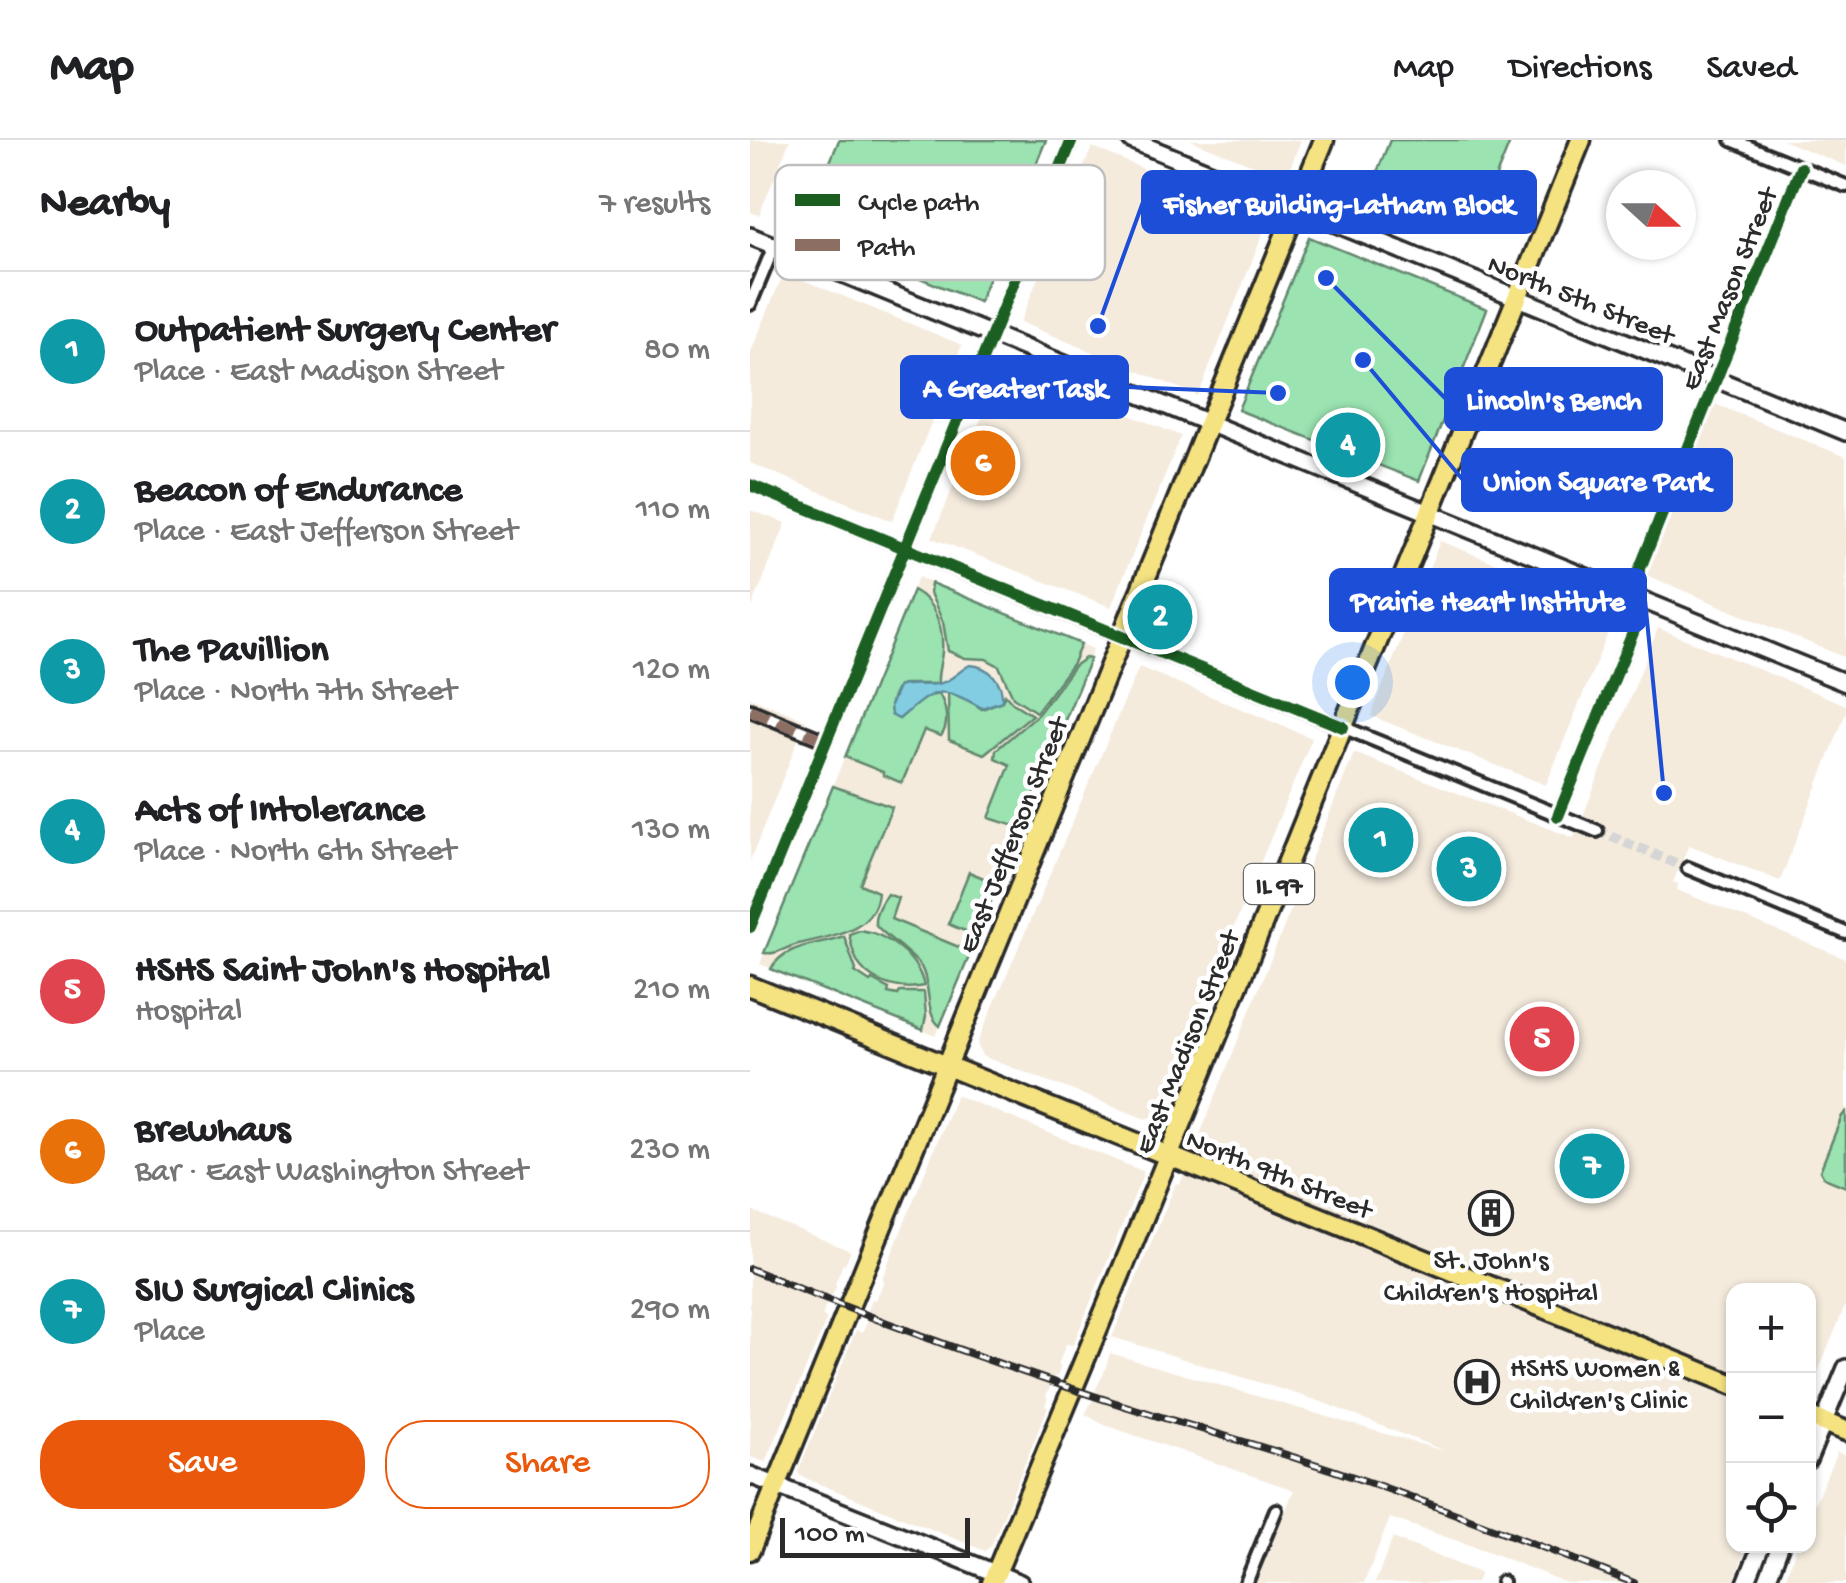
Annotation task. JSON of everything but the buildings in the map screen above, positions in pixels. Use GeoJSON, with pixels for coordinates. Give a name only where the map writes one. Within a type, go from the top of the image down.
{"type":"FeatureCollection","features":[{"type":"Feature","properties":{"kind":"main road","name":"North 5th Street"},"geometry":{"type":"LineString","coordinates":[[1131,140],[1846,432]]}},
{"type":"Feature","properties":{"kind":"main road","name":"East Jefferson Street"},"geometry":{"type":"LineString","coordinates":[[750,1550],[1324,140]]}},
{"type":"Feature","properties":{"kind":"main road","name":"East Madison Street"},"geometry":{"type":"LineString","coordinates":[[994,1578],[1581,140]]}},
{"type":"Feature","properties":{"kind":"main road"},"geometry":{"type":"LineString","coordinates":[[750,236],[774,246]]}},
{"type":"Feature","properties":{"kind":"main road"},"geometry":{"type":"LineString","coordinates":[[857,280],[1846,682]]}},
{"type":"Feature","properties":{"kind":"main road","name":"North 9th Street"},"geometry":{"type":"LineString","coordinates":[[750,986],[1726,1383]]}},
{"type":"Feature","properties":{"kind":"main road"},"geometry":{"type":"LineString","coordinates":[[1846,1368],[1816,1419],[1846,1432]]}},
{"type":"Feature","properties":{"kind":"main road"},"geometry":{"type":"LineString","coordinates":[[750,1475],[994,1578],[1020,1583]]}},
{"type":"Feature","properties":{"kind":"main road"},"geometry":{"type":"LineString","coordinates":[[1746,1583],[1758,1553]]}},
{"type":"Feature","properties":{"kind":"main road"},"geometry":{"type":"LineString","coordinates":[[1766,1583],[1777,1553]]}},
{"type":"Feature","properties":{"kind":"street"},"geometry":{"type":"LineString","coordinates":[[1062,165],[1072,140]]}},
{"type":"Feature","properties":{"kind":"street"},"geometry":{"type":"LineString","coordinates":[[1732,140],[1846,186]]}},
{"type":"Feature","properties":{"kind":"street","name":"East Mason Street"},"geometry":{"type":"LineString","coordinates":[[1558,816],[1639,618],[1630,594],[1801,168]]}},
{"type":"Feature","properties":{"kind":"street"},"geometry":{"type":"LineString","coordinates":[[750,304],[774,246]]}},
{"type":"Feature","properties":{"kind":"street"},"geometry":{"type":"LineString","coordinates":[[750,927],[1015,280]]}},
{"type":"Feature","properties":{"kind":"street"},"geometry":{"type":"LineString","coordinates":[[750,486],[1596,831]]}},
{"type":"Feature","properties":{"kind":"street"},"geometry":{"type":"LineString","coordinates":[[750,710],[826,741]]}},
{"type":"Feature","properties":{"kind":"street"},"geometry":{"type":"LineString","coordinates":[[1688,868],[1846,932]]}},
{"type":"Feature","properties":{"kind":"street"},"geometry":{"type":"LineString","coordinates":[[1246,1583],[1276,1510]]}},
{"type":"Feature","properties":{"kind":"shaded area"},"geometry":{"type":"Polygon","coordinates":[[[750,140],[790,140],[780,165],[775,165],[775,176],[759,215],[750,212],[750,140]]]}},
{"type":"Feature","properties":{"kind":"shaded area"},"geometry":{"type":"Polygon","coordinates":[[[1190,140],[1301,140],[1286,178],[1190,140]]]}},
{"type":"Feature","properties":{"kind":"shaded area"},"geometry":{"type":"Polygon","coordinates":[[[1782,140],[1846,140],[1846,166],[1782,140]]]}},
{"type":"Feature","properties":{"kind":"shaded area"},"geometry":{"type":"Polygon","coordinates":[[[1092,147],[1268,221],[1198,396],[1020,322],[1037,280],[1105,280],[1105,165],[1085,165],[1092,147]]]}},
{"type":"Feature","properties":{"kind":"shaded area"},"geometry":{"type":"Polygon","coordinates":[[[781,280],[804,280],[962,345],[892,521],[750,463],[750,354],[781,280]]]}},
{"type":"Feature","properties":{"kind":"shaded area"},"geometry":{"type":"Polygon","coordinates":[[[1004,363],[1181,436],[1111,607],[932,538],[1004,363]]]}},
{"type":"Feature","properties":{"kind":"shaded area"},"geometry":{"type":"Polygon","coordinates":[[[1715,404],[1846,457],[1846,658],[1646,575],[1715,404]]]}},
{"type":"Feature","properties":{"kind":"shaded area"},"geometry":{"type":"Polygon","coordinates":[[[750,510],[786,523],[750,612],[750,510]]]}},
{"type":"Feature","properties":{"kind":"shaded area"},"geometry":{"type":"Polygon","coordinates":[[[1440,541],[1617,611],[1546,785],[1371,716],[1440,541]]]}},
{"type":"Feature","properties":{"kind":"shaded area"},"geometry":{"type":"Polygon","coordinates":[[[918,577],[1093,649],[936,1036],[760,964],[918,577]]]}},
{"type":"Feature","properties":{"kind":"shaded area"},"geometry":{"type":"Polygon","coordinates":[[[1658,628],[1846,705],[1780,881],[1689,845],[1673,882],[1678,884],[1677,890],[1846,959],[1846,1112],[1824,1178],[1846,1187],[1846,1304],[1816,1377],[1816,1283],[1726,1283],[1726,1553],[1744,1553],[1734,1581],[1566,1583],[1390,1518],[1364,1583],[1256,1583],[1294,1490],[1102,1424],[1085,1414],[1110,1353],[1447,1452],[1319,1401],[1112,1337],[1176,1183],[1180,1184],[1354,753],[1574,838],[1658,628]]]}},
{"type":"Feature","properties":{"kind":"shaded area"},"geometry":{"type":"Polygon","coordinates":[[[1139,667],[1312,738],[1156,1116],[1146,1119],[982,1056],[977,1044],[1139,667]]]}},
{"type":"Feature","properties":{"kind":"shaded area"},"geometry":{"type":"Polygon","coordinates":[[[750,697],[806,720],[750,861],[750,697]]]}},
{"type":"Feature","properties":{"kind":"shaded area"},"geometry":{"type":"Polygon","coordinates":[[[956,1095],[1142,1171],[1073,1345],[1066,1344],[1057,1377],[1054,1376],[1046,1397],[1048,1407],[991,1546],[985,1551],[798,1472],[856,1330],[862,1333],[865,1327],[872,1299],[876,1300],[956,1095]]]}},
{"type":"Feature","properties":{"kind":"shaded area"},"geometry":{"type":"Polygon","coordinates":[[[750,1210],[851,1251],[822,1316],[827,1319],[766,1462],[750,1457],[750,1210]]]}},
{"type":"Feature","properties":{"kind":"shaded area"},"geometry":{"type":"Polygon","coordinates":[[[1837,1452],[1846,1456],[1846,1583],[1784,1581],[1794,1553],[1816,1553],[1816,1500],[1837,1452]]]}},
{"type":"Feature","properties":{"kind":"shaded area"},"geometry":{"type":"Polygon","coordinates":[[[1393,1538],[1480,1573],[1476,1583],[1375,1583],[1393,1538]]]}},
{"type":"Feature","properties":{"kind":"green space"},"geometry":{"type":"Polygon","coordinates":[[[839,140],[1046,140],[1036,165],[829,165],[839,140]]]}},
{"type":"Feature","properties":{"kind":"green space"},"geometry":{"type":"Polygon","coordinates":[[[1390,140],[1511,140],[1478,220],[1375,177],[1390,140]]]}},
{"type":"Feature","properties":{"kind":"green space"},"geometry":{"type":"Polygon","coordinates":[[[1309,237],[1487,309],[1419,481],[1238,410],[1309,237]]]}},
{"type":"Feature","properties":{"kind":"green space"},"geometry":{"type":"Polygon","coordinates":[[[925,280],[988,280],[979,302],[925,280]]]}},
{"type":"Feature","properties":{"kind":"green space"},"geometry":{"type":"Polygon","coordinates":[[[931,583],[1081,644],[1073,663],[1036,712],[1013,697],[999,666],[986,659],[965,658],[948,651],[943,622],[930,593],[931,583]]]}},
{"type":"Feature","properties":{"kind":"green space"},"geometry":{"type":"Polygon","coordinates":[[[913,590],[927,601],[940,625],[938,684],[898,687],[892,713],[899,719],[924,697],[939,694],[946,720],[941,736],[924,730],[902,783],[845,757],[913,590]]]}},
{"type":"Feature","properties":{"kind":"green space"},"geometry":{"type":"Polygon","coordinates":[[[1090,659],[1021,828],[989,818],[1010,765],[995,758],[996,750],[1038,714],[1074,666],[1090,659]]]}},
{"type":"Feature","properties":{"kind":"green space"},"geometry":{"type":"Polygon","coordinates":[[[948,693],[964,697],[982,709],[1002,701],[1005,694],[1032,715],[984,754],[949,740],[948,693]]]}},
{"type":"Feature","properties":{"kind":"green space"},"geometry":{"type":"Polygon","coordinates":[[[833,786],[892,807],[860,884],[878,892],[875,906],[859,924],[847,930],[764,953],[833,786]]]}},
{"type":"Feature","properties":{"kind":"green space"},"geometry":{"type":"Polygon","coordinates":[[[1002,854],[1009,857],[977,936],[948,924],[969,872],[991,881],[1002,854]]]}},
{"type":"Feature","properties":{"kind":"green space"},"geometry":{"type":"Polygon","coordinates":[[[887,894],[898,898],[891,919],[971,952],[940,1026],[932,1014],[921,967],[875,923],[887,894]]]}},
{"type":"Feature","properties":{"kind":"green space"},"geometry":{"type":"Polygon","coordinates":[[[860,930],[881,936],[901,949],[916,966],[924,986],[890,985],[867,973],[856,960],[849,934],[860,930]]]}},
{"type":"Feature","properties":{"kind":"green space"},"geometry":{"type":"Polygon","coordinates":[[[844,936],[855,972],[889,989],[888,993],[924,992],[923,1030],[771,969],[793,950],[844,936]]]}},
{"type":"Feature","properties":{"kind":"green space"},"geometry":{"type":"Polygon","coordinates":[[[1846,1112],[1846,1187],[1824,1178],[1820,1171],[1846,1112]]]}},
{"type":"Feature","properties":{"kind":"water"},"geometry":{"type":"Polygon","coordinates":[[[970,665],[994,676],[1001,688],[1002,701],[982,708],[956,695],[938,693],[899,719],[891,715],[890,706],[898,687],[941,683],[970,665]]]}},
{"type":"Feature","properties":{"kind":"tunnel"},"geometry":{"type":"LineString","coordinates":[[1597,831],[1688,868]]}},
{"type":"Feature","properties":{"kind":"railway"},"geometry":{"type":"LineString","coordinates":[[750,1269],[1005,1366],[1390,1490],[1634,1583]]}},
{"type":"Feature","properties":{"kind":"marked path"},"geometry":{"type":"LineString","coordinates":[[750,710],[826,741]]}},
{"type":"Feature","properties":{"kind":"cycle path"},"geometry":{"type":"LineString","coordinates":[[1062,165],[1072,140]]}},
{"type":"Feature","properties":{"kind":"cycle path"},"geometry":{"type":"LineString","coordinates":[[1558,816],[1639,618],[1630,593],[1801,168]]}},
{"type":"Feature","properties":{"kind":"cycle path"},"geometry":{"type":"LineString","coordinates":[[750,927],[1015,280]]}},
{"type":"Feature","properties":{"kind":"cycle path"},"geometry":{"type":"LineString","coordinates":[[750,485],[1343,727]]}},
{"type":"Feature","properties":{"kind":"place","name":"Lincoln's Bench"},"geometry":{"type":"Point","coordinates":[1326,278]}},
{"type":"Feature","properties":{"kind":"place","name":"Fisher Building-Latham Block"},"geometry":{"type":"Point","coordinates":[1098,326]}},
{"type":"Feature","properties":{"kind":"place","name":"Union Square Park"},"geometry":{"type":"Point","coordinates":[1363,360]}},
{"type":"Feature","properties":{"kind":"place","name":"A Greater Task"},"geometry":{"type":"Point","coordinates":[1278,393]}},
{"type":"Feature","properties":{"kind":"place","name":"Acts of Intolerance"},"geometry":{"type":"Point","coordinates":[1348,445]}},
{"type":"Feature","properties":{"kind":"place","name":"Brewhaus"},"geometry":{"type":"Point","coordinates":[983,463]}},
{"type":"Feature","properties":{"kind":"place","name":"Beacon of Endurance"},"geometry":{"type":"Point","coordinates":[1160,617]}},
{"type":"Feature","properties":{"kind":"place","name":"Prairie Heart Institute"},"geometry":{"type":"Point","coordinates":[1664,793]}},
{"type":"Feature","properties":{"kind":"place","name":"Outpatient Surgery Center"},"geometry":{"type":"Point","coordinates":[1381,840]}},
{"type":"Feature","properties":{"kind":"place","name":"The Pavillion"},"geometry":{"type":"Point","coordinates":[1469,869]}},
{"type":"Feature","properties":{"kind":"place","name":"HSHS Saint John's Hospital"},"geometry":{"type":"Point","coordinates":[1542,1039]}},
{"type":"Feature","properties":{"kind":"place","name":"SIU Surgical Clinics"},"geometry":{"type":"Point","coordinates":[1592,1166]}},
{"type":"Feature","properties":{"kind":"place","name":"St. John's Children's Hospital"},"geometry":{"type":"Point","coordinates":[1491,1213]}},
{"type":"Feature","properties":{"kind":"place","name":"HSHS Women & Children's Clinic"},"geometry":{"type":"Point","coordinates":[1477,1382]}}]}
